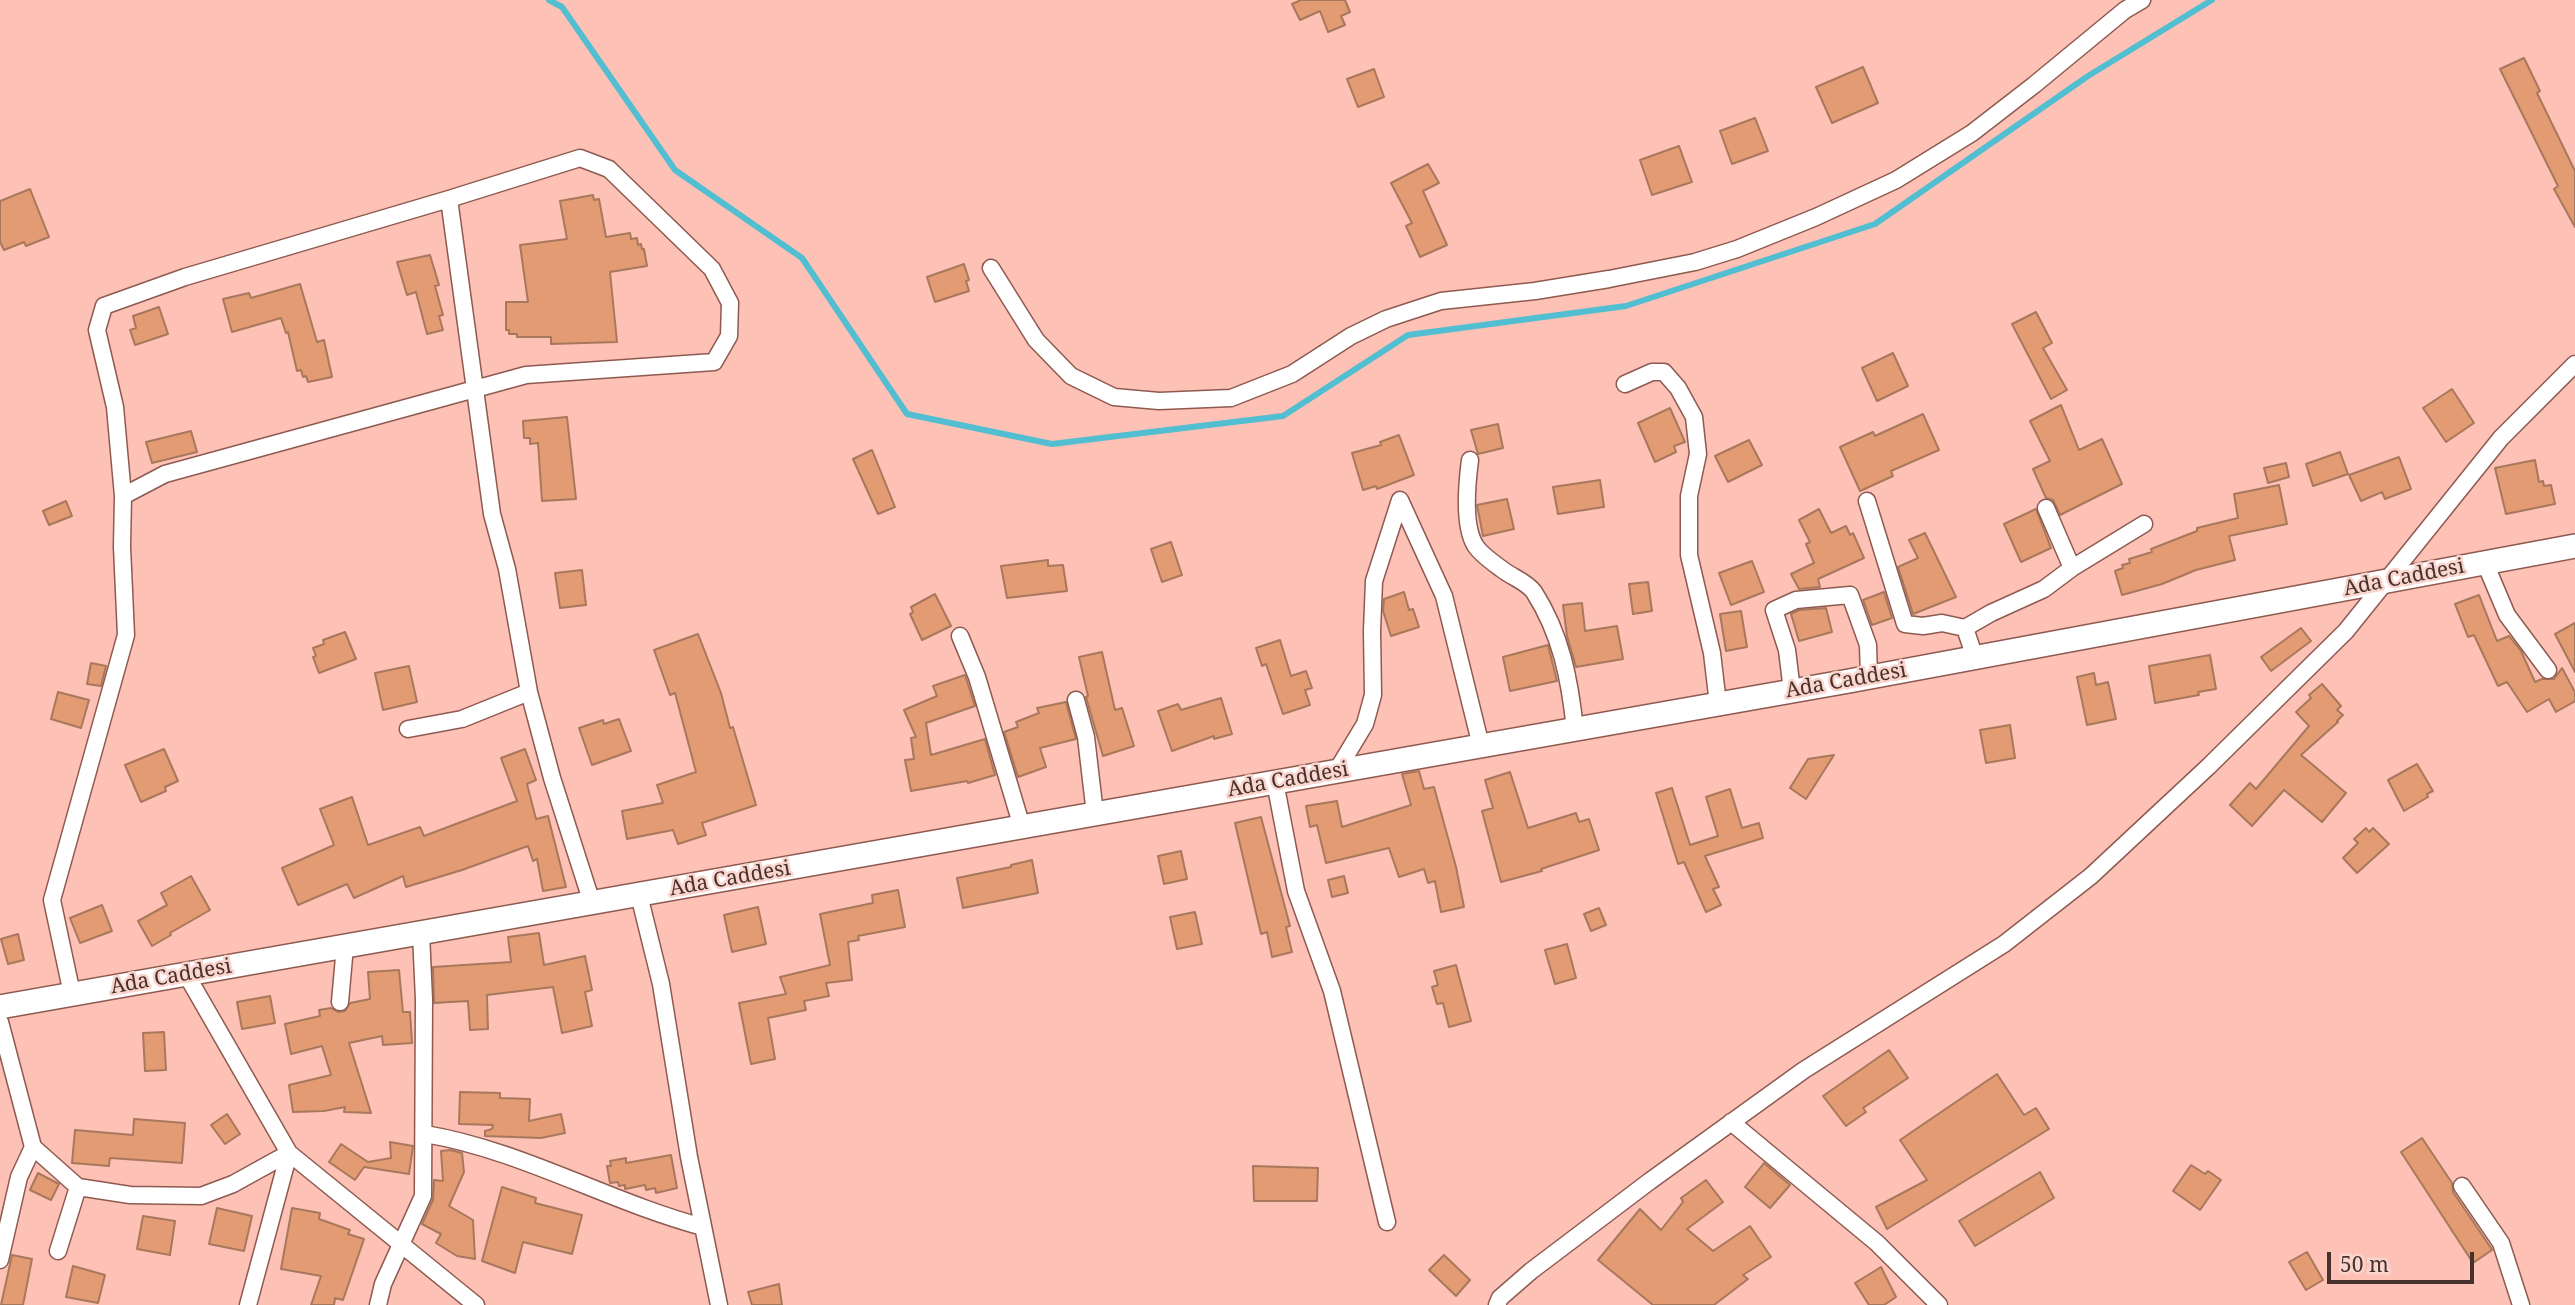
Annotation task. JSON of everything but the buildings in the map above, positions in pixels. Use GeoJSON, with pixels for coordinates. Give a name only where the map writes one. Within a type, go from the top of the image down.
{"type":"FeatureCollection","features":[{"type":"Feature","properties":{"kind":"main road","name":"Ada Caddesi"},"geometry":{"type":"LineString","coordinates":[[0,1007],[1575,730],[2575,546]]}},
{"type":"Feature","properties":{"kind":"street"},"geometry":{"type":"LineString","coordinates":[[991,268],[1036,340],[1071,376],[1114,397],[1159,401],[1231,398],[1292,374],[1351,336],[1386,319],[1441,301],[1535,291],[1695,262],[1737,249],[1816,217],[1896,180],[1972,133],[2034,85],[2116,7],[2142,0]]}},
{"type":"Feature","properties":{"kind":"street"},"geometry":{"type":"LineString","coordinates":[[72,995],[52,900],[126,635],[122,547],[123,496],[115,407],[97,330],[104,306],[185,276],[580,158],[609,169],[712,270],[730,303],[729,336],[713,362],[526,375],[165,474],[123,496]]}},
{"type":"Feature","properties":{"kind":"street"},"geometry":{"type":"LineString","coordinates":[[449,199],[492,514],[507,569],[529,692],[552,778],[592,903]]}},
{"type":"Feature","properties":{"kind":"street"},"geometry":{"type":"LineString","coordinates":[[1497,1305],[1500,1298],[1531,1271],[1731,1122],[1804,1070],[2004,944],[2091,876],[2288,690],[2346,631],[2501,438],[2575,365]]}},
{"type":"Feature","properties":{"kind":"street"},"geometry":{"type":"LineString","coordinates":[[1625,384],[1652,373],[1664,372],[1678,388],[1694,418],[1698,454],[1689,496],[1689,555],[1712,653],[1718,704]]}},
{"type":"Feature","properties":{"kind":"street"},"geometry":{"type":"LineString","coordinates":[[1469,460],[1466,489],[1469,526],[1475,546],[1532,589],[1560,642],[1571,693],[1575,730]]}},
{"type":"Feature","properties":{"kind":"street"},"geometry":{"type":"LineString","coordinates":[[1336,772],[1365,724],[1373,695],[1374,581],[1399,500],[1444,596],[1481,746]]}},
{"type":"Feature","properties":{"kind":"street"},"geometry":{"type":"LineString","coordinates":[[1867,500],[1905,624],[1923,626],[1942,622],[1965,628],[2044,589],[2072,568],[2144,524]]}},
{"type":"Feature","properties":{"kind":"street"},"geometry":{"type":"LineString","coordinates":[[2046,508],[2072,568]]}},
{"type":"Feature","properties":{"kind":"street"},"geometry":{"type":"LineString","coordinates":[[2485,563],[2507,615],[2548,670]]}},
{"type":"Feature","properties":{"kind":"street"},"geometry":{"type":"LineString","coordinates":[[1792,691],[1787,650],[1774,610],[1796,600],[1850,595],[1868,645],[1870,677]]}},
{"type":"Feature","properties":{"kind":"street"},"geometry":{"type":"LineString","coordinates":[[1965,628],[1975,658]]}},
{"type":"Feature","properties":{"kind":"street"},"geometry":{"type":"LineString","coordinates":[[961,636],[977,677],[1021,827]]}},
{"type":"Feature","properties":{"kind":"street"},"geometry":{"type":"LineString","coordinates":[[408,729],[463,719],[529,692]]}},
{"type":"Feature","properties":{"kind":"street"},"geometry":{"type":"LineString","coordinates":[[1076,700],[1086,737],[1095,814]]}},
{"type":"Feature","properties":{"kind":"street"},"geometry":{"type":"LineString","coordinates":[[1275,782],[1296,891],[1332,991],[1387,1222]]}},
{"type":"Feature","properties":{"kind":"street"},"geometry":{"type":"LineString","coordinates":[[639,894],[661,984],[689,1157],[719,1305]]}},
{"type":"Feature","properties":{"kind":"street"},"geometry":{"type":"LineString","coordinates":[[378,1305],[383,1284],[423,1196],[425,1134],[421,933]]}},
{"type":"Feature","properties":{"kind":"street"},"geometry":{"type":"LineString","coordinates":[[340,1002],[345,946]]}},
{"type":"Feature","properties":{"kind":"street"},"geometry":{"type":"LineString","coordinates":[[186,974],[289,1153],[402,1242],[476,1305]]}},
{"type":"Feature","properties":{"kind":"street"},"geometry":{"type":"LineString","coordinates":[[0,1022],[33,1147],[78,1187],[130,1195],[201,1196],[233,1184],[289,1153]]}},
{"type":"Feature","properties":{"kind":"street"},"geometry":{"type":"LineString","coordinates":[[1731,1122],[1877,1243],[1939,1305]]}},
{"type":"Feature","properties":{"kind":"street"},"geometry":{"type":"LineString","coordinates":[[425,1134],[463,1140],[606,1191],[658,1215],[703,1227]]}},
{"type":"Feature","properties":{"kind":"street"},"geometry":{"type":"LineString","coordinates":[[0,1260],[19,1177],[33,1147]]}},
{"type":"Feature","properties":{"kind":"street"},"geometry":{"type":"LineString","coordinates":[[248,1305],[289,1153]]}},
{"type":"Feature","properties":{"kind":"street"},"geometry":{"type":"LineString","coordinates":[[2462,1186],[2501,1243],[2521,1305]]}},
{"type":"Feature","properties":{"kind":"street"},"geometry":{"type":"LineString","coordinates":[[58,1251],[78,1187]]}},
{"type":"Feature","properties":{"kind":"waterway"},"geometry":{"type":"LineString","coordinates":[[549,0],[562,7],[675,170],[802,258],[907,414],[1052,444],[1283,416],[1408,335],[1626,306],[1875,224],[2088,76],[2212,0]]}}]}
